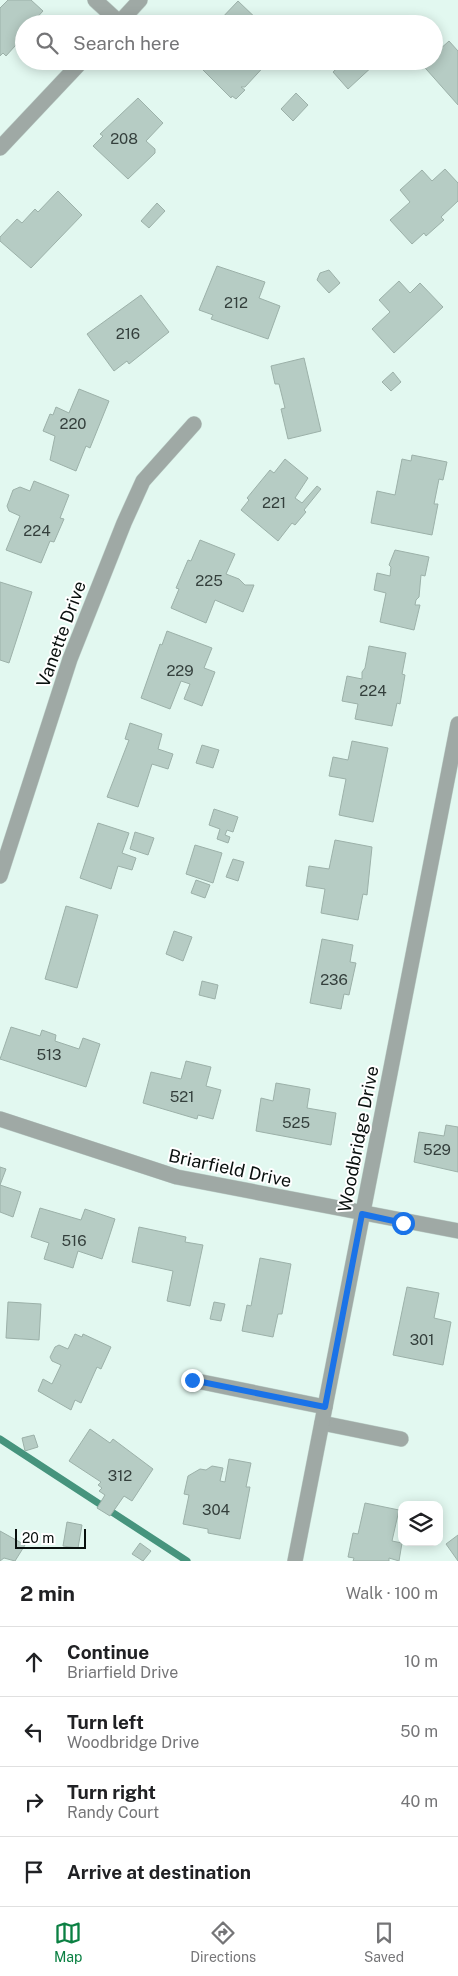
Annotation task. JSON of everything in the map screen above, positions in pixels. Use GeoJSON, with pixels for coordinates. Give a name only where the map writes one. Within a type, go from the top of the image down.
{"type":"FeatureCollection","features":[{"type":"Feature","properties":{"kind":"street"},"geometry":{"type":"LineString","coordinates":[[95,0],[110,15]]}},
{"type":"Feature","properties":{"kind":"street"},"geometry":{"type":"LineString","coordinates":[[126,15],[140,0]]}},
{"type":"Feature","properties":{"kind":"street"},"geometry":{"type":"LineString","coordinates":[[0,148],[74,70]]}},
{"type":"Feature","properties":{"kind":"street","name":"Vanette Drive"},"geometry":{"type":"LineString","coordinates":[[0,876],[70,659],[124,524],[143,481],[194,424]]}},
{"type":"Feature","properties":{"kind":"street","name":"Woodbridge Drive"},"geometry":{"type":"LineString","coordinates":[[295,1561],[458,724]]}},
{"type":"Feature","properties":{"kind":"street","name":"Briarfield Drive"},"geometry":{"type":"LineString","coordinates":[[0,1119],[177,1178],[458,1232]]}},
{"type":"Feature","properties":{"kind":"street"},"geometry":{"type":"LineString","coordinates":[[192,1380],[325,1407]]}},
{"type":"Feature","properties":{"kind":"street"},"geometry":{"type":"LineString","coordinates":[[322,1423],[401,1439]]}},
{"type":"Feature","properties":{"kind":"building"},"geometry":{"type":"Polygon","coordinates":[[[8,0],[31,0],[43,11],[39,15],[15,15],[15,46],[6,56],[3,53],[0,56],[0,8],[8,0]]]}},
{"type":"Feature","properties":{"kind":"building"},"geometry":{"type":"Polygon","coordinates":[[[238,1],[253,15],[225,15],[238,1]]]}},
{"type":"Feature","properties":{"kind":"building"},"geometry":{"type":"Polygon","coordinates":[[[449,41],[458,51],[458,105],[427,70],[443,70],[443,46],[449,41]]]}},
{"type":"Feature","properties":{"kind":"building"},"geometry":{"type":"Polygon","coordinates":[[[203,70],[261,70],[245,87],[241,87],[245,90],[236,99],[232,96],[231,98],[203,70]]]}},
{"type":"Feature","properties":{"kind":"building"},"geometry":{"type":"Polygon","coordinates":[[[335,70],[369,70],[348,89],[333,72],[335,70]]]}},
{"type":"Feature","properties":{"kind":"building"},"geometry":{"type":"Polygon","coordinates":[[[296,93],[308,105],[293,121],[281,109],[296,93]]]}},
{"type":"Feature","properties":{"kind":"building"},"geometry":{"type":"Polygon","coordinates":[[[138,98],[163,123],[146,141],[155,149],[155,153],[128,179],[93,146],[103,136],[100,134],[138,98]]]}},
{"type":"Feature","properties":{"kind":"building"},"geometry":{"type":"Polygon","coordinates":[[[445,169],[458,183],[458,201],[441,217],[444,220],[426,236],[424,233],[412,244],[390,220],[410,202],[400,190],[422,170],[432,181],[445,169]]]}},
{"type":"Feature","properties":{"kind":"building"},"geometry":{"type":"Polygon","coordinates":[[[58,191],[82,215],[31,268],[0,241],[0,237],[17,219],[22,223],[35,209],[38,212],[58,191]]]}},
{"type":"Feature","properties":{"kind":"building"},"geometry":{"type":"Polygon","coordinates":[[[157,203],[165,211],[149,228],[141,221],[157,203]]]}},
{"type":"Feature","properties":{"kind":"building"},"geometry":{"type":"Polygon","coordinates":[[[217,266],[265,282],[259,298],[280,306],[268,339],[211,319],[213,315],[199,310],[217,266]]]}},
{"type":"Feature","properties":{"kind":"building"},"geometry":{"type":"Polygon","coordinates":[[[329,270],[340,283],[329,293],[317,280],[320,273],[329,270]]]}},
{"type":"Feature","properties":{"kind":"building"},"geometry":{"type":"Polygon","coordinates":[[[399,281],[410,293],[420,283],[443,307],[394,353],[372,329],[390,312],[379,300],[399,281]]]}},
{"type":"Feature","properties":{"kind":"building"},"geometry":{"type":"Polygon","coordinates":[[[141,295],[169,332],[129,364],[127,361],[114,371],[87,334],[141,295]]]}},
{"type":"Feature","properties":{"kind":"building"},"geometry":{"type":"Polygon","coordinates":[[[304,358],[321,431],[288,439],[281,409],[285,408],[279,384],[275,384],[271,366],[304,358]]]}},
{"type":"Feature","properties":{"kind":"building"},"geometry":{"type":"Polygon","coordinates":[[[393,372],[401,382],[391,391],[382,382],[393,372]]]}},
{"type":"Feature","properties":{"kind":"building"},"geometry":{"type":"Polygon","coordinates":[[[79,389],[109,401],[90,448],[86,446],[76,471],[50,460],[55,436],[43,431],[50,414],[53,415],[56,407],[69,413],[79,389]]]}},
{"type":"Feature","properties":{"kind":"building"},"geometry":{"type":"Polygon","coordinates":[[[412,455],[447,462],[443,480],[439,479],[434,504],[438,504],[432,535],[371,523],[377,491],[395,495],[402,459],[411,461],[412,455]]]}},
{"type":"Feature","properties":{"kind":"building"},"geometry":{"type":"Polygon","coordinates":[[[285,459],[308,478],[295,498],[302,503],[317,486],[321,489],[304,510],[306,512],[295,525],[292,523],[278,541],[241,510],[249,500],[247,498],[270,470],[274,473],[285,459]]]}},
{"type":"Feature","properties":{"kind":"building"},"geometry":{"type":"Polygon","coordinates":[[[34,481],[69,495],[60,518],[64,519],[54,542],[50,541],[41,563],[6,550],[20,516],[9,511],[7,506],[13,490],[20,487],[30,491],[34,481]]]}},
{"type":"Feature","properties":{"kind":"building"},"geometry":{"type":"Polygon","coordinates":[[[200,540],[235,554],[226,574],[239,579],[245,585],[254,585],[243,612],[215,600],[206,623],[171,608],[179,589],[176,588],[188,560],[191,561],[200,540]]]}},
{"type":"Feature","properties":{"kind":"building"},"geometry":{"type":"Polygon","coordinates":[[[395,550],[429,557],[425,576],[421,575],[419,597],[415,605],[420,605],[414,630],[380,622],[386,593],[374,590],[377,573],[390,576],[391,567],[389,565],[395,550]]]}},
{"type":"Feature","properties":{"kind":"building"},"geometry":{"type":"Polygon","coordinates":[[[0,582],[32,592],[9,663],[0,660],[0,582]]]}},
{"type":"Feature","properties":{"kind":"building"},"geometry":{"type":"Polygon","coordinates":[[[167,631],[212,648],[204,668],[215,672],[202,706],[184,699],[190,684],[181,681],[170,709],[141,698],[160,644],[162,645],[167,631]]]}},
{"type":"Feature","properties":{"kind":"building"},"geometry":{"type":"Polygon","coordinates":[[[369,646],[406,653],[402,674],[405,675],[400,704],[397,703],[392,726],[355,719],[358,704],[342,701],[347,676],[362,679],[369,646]]]}},
{"type":"Feature","properties":{"kind":"building"},"geometry":{"type":"Polygon","coordinates":[[[130,723],[162,734],[158,749],[173,754],[168,769],[152,764],[138,807],[107,797],[129,740],[125,739],[130,723]]]}},
{"type":"Feature","properties":{"kind":"building"},"geometry":{"type":"Polygon","coordinates":[[[352,741],[388,748],[373,822],[339,815],[346,779],[329,776],[333,757],[348,760],[352,741]]]}},
{"type":"Feature","properties":{"kind":"building"},"geometry":{"type":"Polygon","coordinates":[[[202,745],[219,750],[213,768],[196,763],[202,745]]]}},
{"type":"Feature","properties":{"kind":"building"},"geometry":{"type":"Polygon","coordinates":[[[214,809],[238,817],[233,832],[227,830],[225,835],[230,837],[228,843],[217,839],[220,829],[209,825],[214,809]]]}},
{"type":"Feature","properties":{"kind":"building"},"geometry":{"type":"Polygon","coordinates":[[[98,823],[129,833],[122,853],[136,858],[132,870],[118,866],[111,889],[80,878],[98,823]]]}},
{"type":"Feature","properties":{"kind":"building"},"geometry":{"type":"Polygon","coordinates":[[[135,832],[154,838],[148,855],[130,849],[135,832]]]}},
{"type":"Feature","properties":{"kind":"building"},"geometry":{"type":"Polygon","coordinates":[[[335,840],[372,847],[367,895],[363,894],[358,920],[321,913],[325,889],[306,886],[309,866],[329,869],[335,840]]]}},
{"type":"Feature","properties":{"kind":"building"},"geometry":{"type":"Polygon","coordinates":[[[195,845],[222,853],[213,883],[186,874],[195,845]]]}},
{"type":"Feature","properties":{"kind":"building"},"geometry":{"type":"Polygon","coordinates":[[[233,859],[244,862],[238,881],[226,877],[233,859]]]}},
{"type":"Feature","properties":{"kind":"building"},"geometry":{"type":"Polygon","coordinates":[[[196,880],[210,885],[205,898],[191,893],[196,880]]]}},
{"type":"Feature","properties":{"kind":"building"},"geometry":{"type":"Polygon","coordinates":[[[66,906],[98,915],[77,988],[45,979],[66,906]]]}},
{"type":"Feature","properties":{"kind":"building"},"geometry":{"type":"Polygon","coordinates":[[[174,931],[192,937],[183,961],[166,954],[174,931]]]}},
{"type":"Feature","properties":{"kind":"building"},"geometry":{"type":"Polygon","coordinates":[[[322,939],[353,945],[350,962],[356,963],[349,995],[344,994],[341,1009],[310,1003],[322,939]]]}},
{"type":"Feature","properties":{"kind":"building"},"geometry":{"type":"Polygon","coordinates":[[[202,981],[218,985],[215,999],[199,995],[202,981]]]}},
{"type":"Feature","properties":{"kind":"building"},"geometry":{"type":"Polygon","coordinates":[[[11,1027],[40,1036],[42,1030],[56,1035],[55,1041],[79,1049],[83,1038],[100,1044],[86,1087],[0,1059],[11,1027]]]}},
{"type":"Feature","properties":{"kind":"building"},"geometry":{"type":"Polygon","coordinates":[[[186,1061],[211,1067],[206,1086],[221,1090],[213,1119],[198,1115],[197,1119],[143,1103],[151,1072],[181,1079],[186,1061]]]}},
{"type":"Feature","properties":{"kind":"building"},"geometry":{"type":"Polygon","coordinates":[[[276,1083],[310,1089],[307,1108],[336,1113],[331,1145],[256,1131],[261,1098],[273,1101],[276,1083]]]}},
{"type":"Feature","properties":{"kind":"building"},"geometry":{"type":"Polygon","coordinates":[[[446,1125],[458,1127],[458,1172],[414,1162],[419,1132],[444,1136],[446,1125]]]}},
{"type":"Feature","properties":{"kind":"building"},"geometry":{"type":"Polygon","coordinates":[[[0,1167],[6,1169],[0,1185],[0,1167]]]}},
{"type":"Feature","properties":{"kind":"building"},"geometry":{"type":"Polygon","coordinates":[[[0,1185],[21,1192],[13,1217],[0,1212],[0,1185]]]}},
{"type":"Feature","properties":{"kind":"building"},"geometry":{"type":"Polygon","coordinates":[[[40,1208],[81,1220],[85,1209],[115,1219],[102,1259],[78,1251],[73,1268],[44,1259],[49,1243],[31,1237],[40,1208]]]}},
{"type":"Feature","properties":{"kind":"building"},"geometry":{"type":"Polygon","coordinates":[[[139,1227],[186,1237],[185,1242],[203,1245],[190,1306],[167,1301],[173,1271],[132,1262],[139,1227]]]}},
{"type":"Feature","properties":{"kind":"building"},"geometry":{"type":"Polygon","coordinates":[[[260,1258],[291,1264],[282,1314],[278,1314],[273,1337],[242,1331],[247,1305],[251,1306],[260,1258]]]}},
{"type":"Feature","properties":{"kind":"building"},"geometry":{"type":"Polygon","coordinates":[[[407,1287],[439,1293],[434,1318],[451,1322],[443,1365],[393,1355],[407,1287]]]}},
{"type":"Feature","properties":{"kind":"building"},"geometry":{"type":"Polygon","coordinates":[[[8,1302],[41,1304],[39,1340],[6,1338],[8,1302]]]}},
{"type":"Feature","properties":{"kind":"building"},"geometry":{"type":"Polygon","coordinates":[[[214,1302],[225,1304],[221,1321],[210,1319],[214,1302]]]}},
{"type":"Feature","properties":{"kind":"building"},"geometry":{"type":"Polygon","coordinates":[[[75,1334],[82,1337],[83,1334],[111,1347],[101,1369],[97,1367],[81,1403],[75,1400],[71,1410],[38,1391],[43,1379],[52,1384],[61,1365],[52,1361],[50,1357],[55,1347],[59,1345],[68,1349],[75,1334]]]}},
{"type":"Feature","properties":{"kind":"building"},"geometry":{"type":"Polygon","coordinates":[[[90,1429],[110,1443],[113,1439],[153,1469],[132,1501],[124,1496],[110,1516],[97,1508],[105,1495],[99,1491],[102,1488],[98,1485],[101,1482],[69,1461],[90,1429]]]}},
{"type":"Feature","properties":{"kind":"building"},"geometry":{"type":"Polygon","coordinates":[[[34,1435],[38,1447],[25,1451],[22,1438],[34,1435]]]}},
{"type":"Feature","properties":{"kind":"building"},"geometry":{"type":"Polygon","coordinates":[[[229,1459],[251,1463],[246,1487],[250,1487],[240,1539],[208,1533],[208,1529],[183,1524],[189,1495],[184,1494],[188,1476],[200,1469],[206,1470],[212,1466],[223,1468],[220,1481],[225,1482],[229,1459]]]}},
{"type":"Feature","properties":{"kind":"building"},"geometry":{"type":"Polygon","coordinates":[[[365,1503],[398,1510],[392,1541],[398,1542],[398,1546],[402,1546],[399,1561],[389,1558],[389,1561],[353,1561],[354,1558],[348,1557],[353,1533],[358,1534],[365,1503]]]}},
{"type":"Feature","properties":{"kind":"building"},"geometry":{"type":"Polygon","coordinates":[[[67,1522],[82,1525],[78,1548],[63,1546],[67,1522]]]}},
{"type":"Feature","properties":{"kind":"building"},"geometry":{"type":"Polygon","coordinates":[[[0,1531],[25,1545],[15,1561],[4,1558],[0,1561],[0,1531]]]}},
{"type":"Feature","properties":{"kind":"building"},"geometry":{"type":"Polygon","coordinates":[[[458,1535],[458,1561],[446,1544],[458,1535]]]}},
{"type":"Feature","properties":{"kind":"building"},"geometry":{"type":"Polygon","coordinates":[[[140,1543],[151,1551],[143,1561],[132,1554],[140,1543]]]}},
{"type":"Feature","properties":{"kind":"waterway"},"geometry":{"type":"LineString","coordinates":[[0,1439],[187,1561]]}},
{"type":"Feature","properties":{"kind":"route"},"geometry":{"type":"LineString","coordinates":[[192,1380],[325,1407],[362,1214],[403,1223]]}}]}
